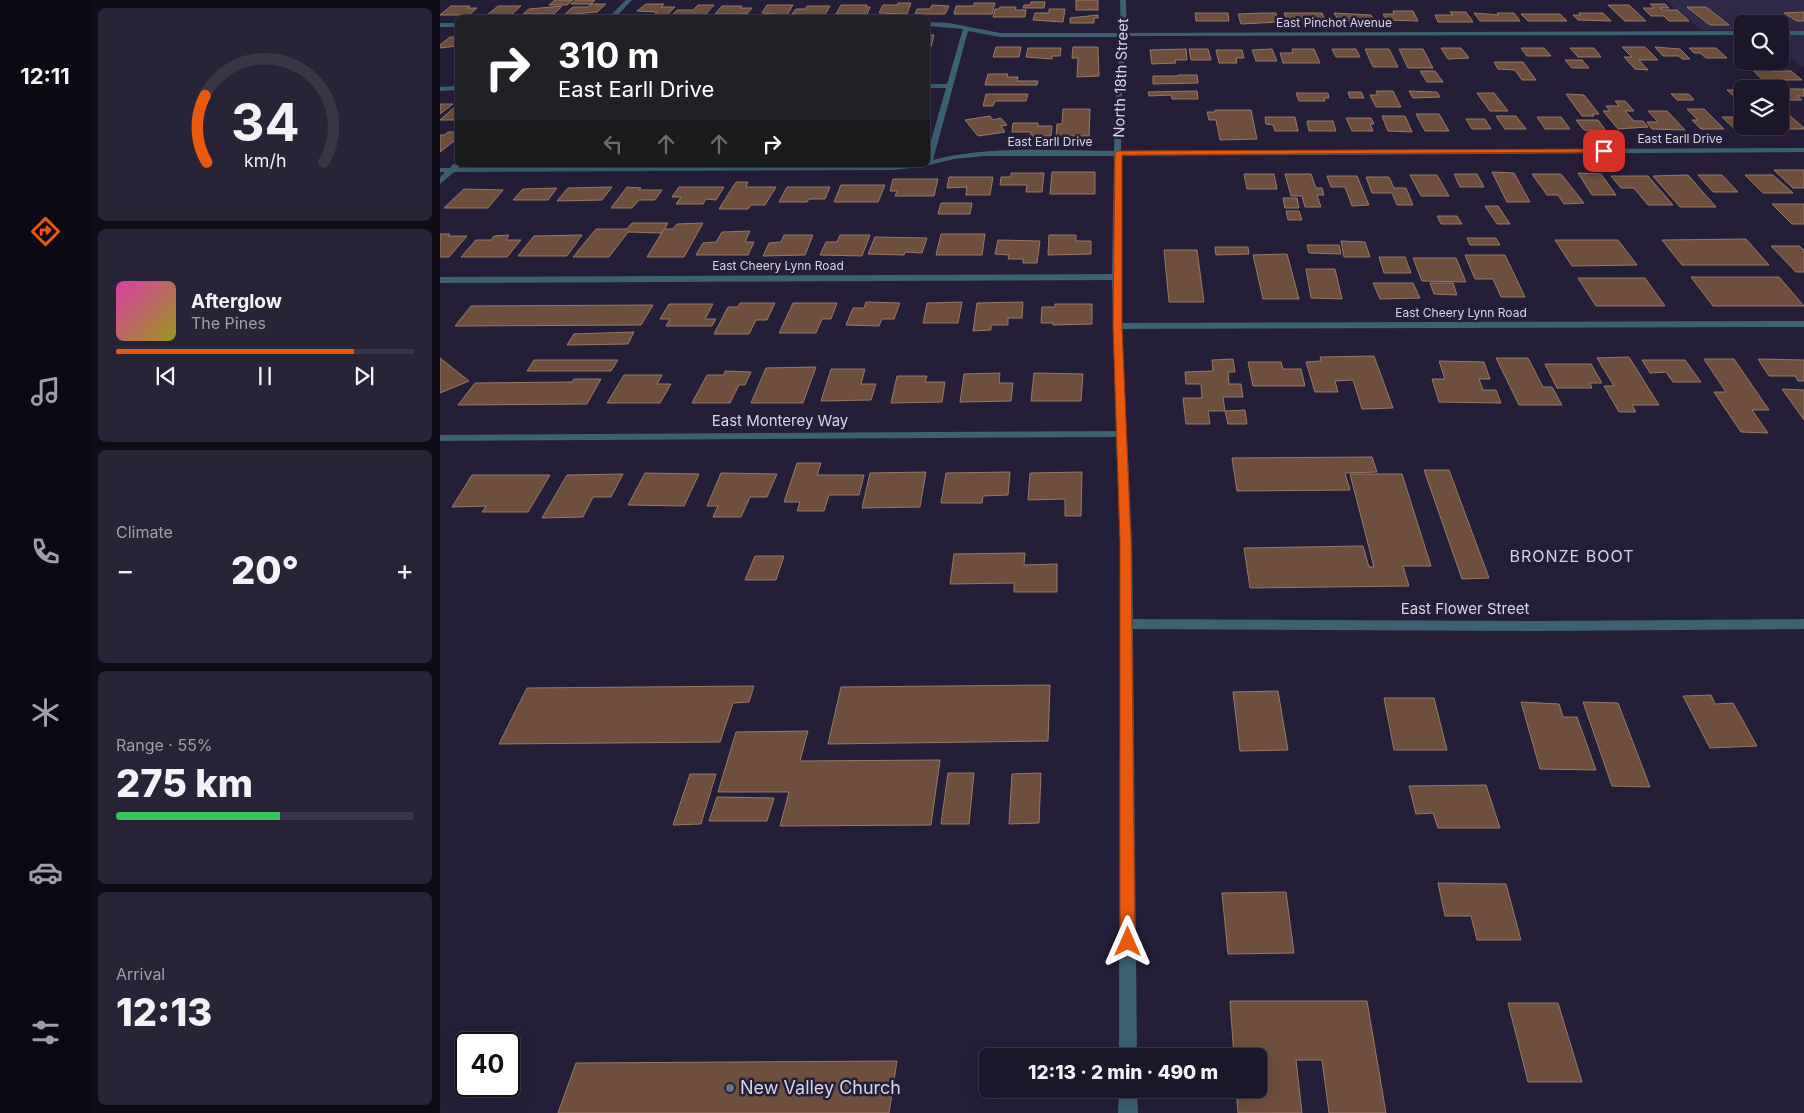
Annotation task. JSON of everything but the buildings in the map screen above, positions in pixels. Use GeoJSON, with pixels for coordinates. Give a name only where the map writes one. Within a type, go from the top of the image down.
{"type":"FeatureCollection","features":[{"type":"Feature","properties":{"kind":"street"},"geometry":{"type":"LineString","coordinates":[[614,15],[629,0]]}},
{"type":"Feature","properties":{"kind":"street","name":"North 18th Street"},"geometry":{"type":"LineString","coordinates":[[1123,0],[1124,34],[1119,87],[1117,326],[1126,542],[1128,1048]]}},
{"type":"Feature","properties":{"kind":"street","name":"East Pinchot Avenue"},"geometry":{"type":"LineString","coordinates":[[930,24],[949,24],[1000,35],[1734,33]]}},
{"type":"Feature","properties":{"kind":"street"},"geometry":{"type":"LineString","coordinates":[[440,25],[455,25]]}},
{"type":"Feature","properties":{"kind":"street"},"geometry":{"type":"LineString","coordinates":[[930,157],[966,28]]}},
{"type":"Feature","properties":{"kind":"street"},"geometry":{"type":"LineString","coordinates":[[1789,33],[1804,33]]}},
{"type":"Feature","properties":{"kind":"street"},"geometry":{"type":"LineString","coordinates":[[930,86],[949,86]]}},
{"type":"Feature","properties":{"kind":"street"},"geometry":{"type":"LineString","coordinates":[[440,88],[455,88]]}},
{"type":"Feature","properties":{"kind":"street","name":"East Earll Drive"},"geometry":{"type":"LineString","coordinates":[[930,163],[954,157],[984,154],[1804,150]]}},
{"type":"Feature","properties":{"kind":"street"},"geometry":{"type":"LineString","coordinates":[[440,170],[455,167],[903,167]]}},
{"type":"Feature","properties":{"kind":"street"},"geometry":{"type":"LineString","coordinates":[[440,182],[455,167]]}},
{"type":"Feature","properties":{"kind":"street","name":"East Cheery Lynn Road"},"geometry":{"type":"LineString","coordinates":[[440,280],[1117,277]]}},
{"type":"Feature","properties":{"kind":"street","name":"East Cheery Lynn Road"},"geometry":{"type":"LineString","coordinates":[[1117,326],[1804,324]]}},
{"type":"Feature","properties":{"kind":"street","name":"East Monterey Way"},"geometry":{"type":"LineString","coordinates":[[440,438],[1121,434]]}},
{"type":"Feature","properties":{"kind":"street","name":"East Flower Street"},"geometry":{"type":"LineString","coordinates":[[1126,624],[1541,626],[1804,624]]}},
{"type":"Feature","properties":{"kind":"street"},"geometry":{"type":"LineString","coordinates":[[1128,1098],[1128,1113]]}},
{"type":"Feature","properties":{"kind":"shaded area"},"geometry":{"type":"Polygon","coordinates":[[[1665,0],[1804,0],[1804,68],[1789,57],[1789,15],[1734,15],[1734,30],[1701,30],[1665,0]]]}},
{"type":"Feature","properties":{"kind":"place","name":"New Valley Church"},"geometry":{"type":"Point","coordinates":[730,1088]}},
{"type":"Feature","properties":{"kind":"district","name":"BRONZE BOOT"},"geometry":{"type":"Point","coordinates":[1572,556]}},
{"type":"Feature","properties":{"kind":"route"},"geometry":{"type":"LineString","coordinates":[[1128,942],[1126,542],[1117,326],[1116,236],[1118,153],[1604,151]]}}]}
